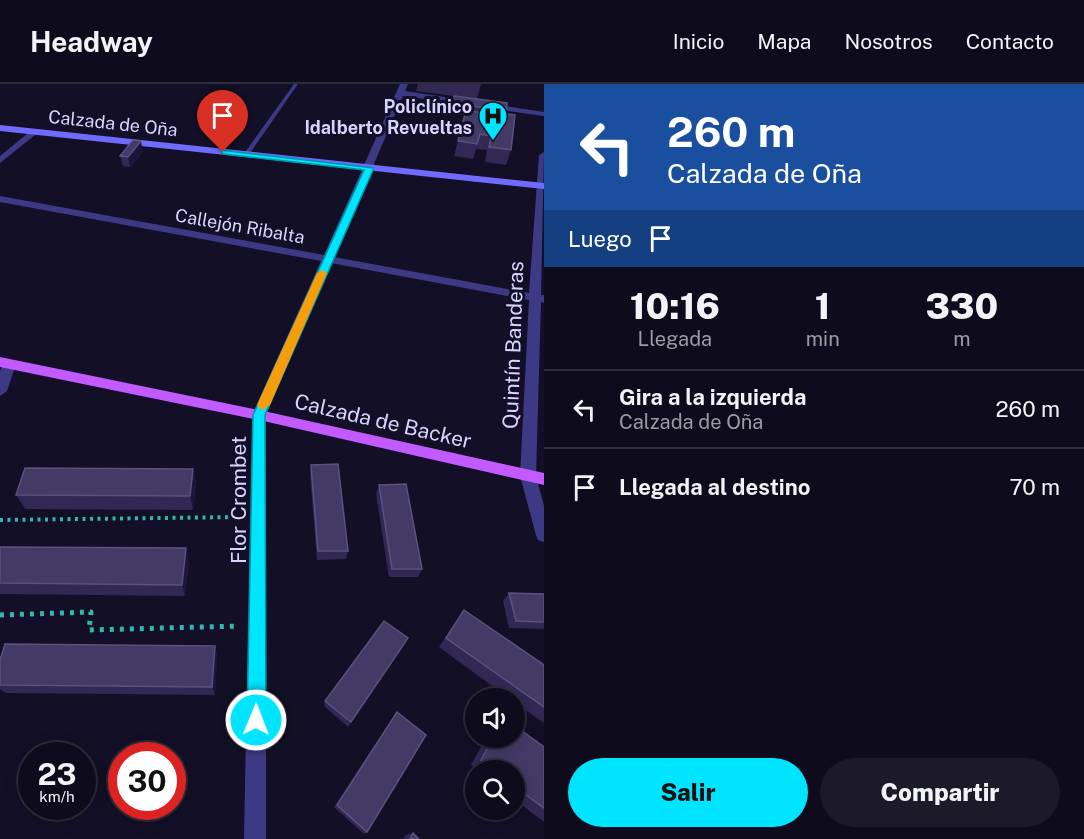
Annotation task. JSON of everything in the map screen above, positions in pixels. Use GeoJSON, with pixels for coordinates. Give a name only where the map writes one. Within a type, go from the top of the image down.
{"type":"FeatureCollection","features":[{"type":"Feature","properties":{"kind":"main road","name":"Calzada de Backer"},"geometry":{"type":"LineString","coordinates":[[4,363],[259,415],[536,477]]}},
{"type":"Feature","properties":{"kind":"street"},"geometry":{"type":"LineString","coordinates":[[403,88],[544,114]]}},
{"type":"Feature","properties":{"kind":"street","name":"Flor Crombet"},"geometry":{"type":"LineString","coordinates":[[255,839],[259,415],[370,168],[403,88]]}},
{"type":"Feature","properties":{"kind":"street","name":"Calzada de Oña"},"geometry":{"type":"LineString","coordinates":[[0,129],[543,186]]}},
{"type":"Feature","properties":{"kind":"street"},"geometry":{"type":"LineString","coordinates":[[0,160],[36,131]]}},
{"type":"Feature","properties":{"kind":"street","name":"Quintín Banderas"},"geometry":{"type":"LineString","coordinates":[[544,155],[536,477],[544,536]]}},
{"type":"Feature","properties":{"kind":"street","name":"Callejón Ribalta"},"geometry":{"type":"LineString","coordinates":[[0,199],[539,298]]}},
{"type":"Feature","properties":{"kind":"street"},"geometry":{"type":"LineString","coordinates":[[0,391],[4,363]]}},
{"type":"Feature","properties":{"kind":"lane"},"geometry":{"type":"LineString","coordinates":[[246,154],[296,84]]}},
{"type":"Feature","properties":{"kind":"path"},"geometry":{"type":"LineString","coordinates":[[0,520],[258,516]]}},
{"type":"Feature","properties":{"kind":"path"},"geometry":{"type":"LineString","coordinates":[[0,615],[92,612],[89,630],[258,625]]}},
{"type":"Feature","properties":{"kind":"building"},"geometry":{"type":"Polygon","coordinates":[[[454,96],[507,103],[506,111],[451,103],[454,96]]]}},
{"type":"Feature","properties":{"kind":"building"},"geometry":{"type":"Polygon","coordinates":[[[466,110],[484,113],[483,118],[494,120],[495,112],[515,115],[511,150],[489,147],[491,136],[480,134],[477,144],[458,141],[466,110]]]}},
{"type":"Feature","properties":{"kind":"building"},"geometry":{"type":"Polygon","coordinates":[[[133,140],[141,141],[128,157],[120,156],[133,140]]]}},
{"type":"Feature","properties":{"kind":"building"},"geometry":{"type":"Polygon","coordinates":[[[338,464],[348,551],[318,551],[311,465],[338,464]]]}},
{"type":"Feature","properties":{"kind":"building"},"geometry":{"type":"Polygon","coordinates":[[[25,468],[193,469],[190,496],[16,495],[25,468]]]}},
{"type":"Feature","properties":{"kind":"building"},"geometry":{"type":"Polygon","coordinates":[[[406,484],[422,569],[392,569],[379,485],[406,484]]]}},
{"type":"Feature","properties":{"kind":"building"},"geometry":{"type":"Polygon","coordinates":[[[0,547],[186,548],[182,585],[0,583],[0,547]]]}},
{"type":"Feature","properties":{"kind":"building"},"geometry":{"type":"Polygon","coordinates":[[[509,593],[544,594],[544,622],[516,621],[509,593]]]}},
{"type":"Feature","properties":{"kind":"building"},"geometry":{"type":"Polygon","coordinates":[[[464,610],[544,665],[544,707],[525,694],[525,688],[517,688],[446,638],[464,610]]]}},
{"type":"Feature","properties":{"kind":"building"},"geometry":{"type":"Polygon","coordinates":[[[384,621],[408,638],[351,722],[325,701],[384,621]]]}},
{"type":"Feature","properties":{"kind":"building"},"geometry":{"type":"Polygon","coordinates":[[[5,644],[215,646],[212,687],[0,685],[0,660],[5,644]]]}},
{"type":"Feature","properties":{"kind":"building"},"geometry":{"type":"Polygon","coordinates":[[[397,712],[426,735],[367,832],[337,805],[397,712]]]}},
{"type":"Feature","properties":{"kind":"building"},"geometry":{"type":"Polygon","coordinates":[[[525,733],[544,747],[544,808],[525,794],[525,760],[481,760],[488,748],[525,748],[525,733]]]}},
{"type":"Feature","properties":{"kind":"building"},"geometry":{"type":"Polygon","coordinates":[[[413,833],[419,839],[410,839],[413,833]]]}},
{"type":"Feature","properties":{"kind":"slow traffic"},"geometry":{"type":"LineString","coordinates":[[263,405],[322,273]]}},
{"type":"Feature","properties":{"kind":"place","name":"Policlínico Idalberto Revueltas"},"geometry":{"type":"Point","coordinates":[493,142]}},
{"type":"Feature","properties":{"kind":"route"},"geometry":{"type":"LineString","coordinates":[[223,152],[370,168],[259,415],[256,720]]}}]}
